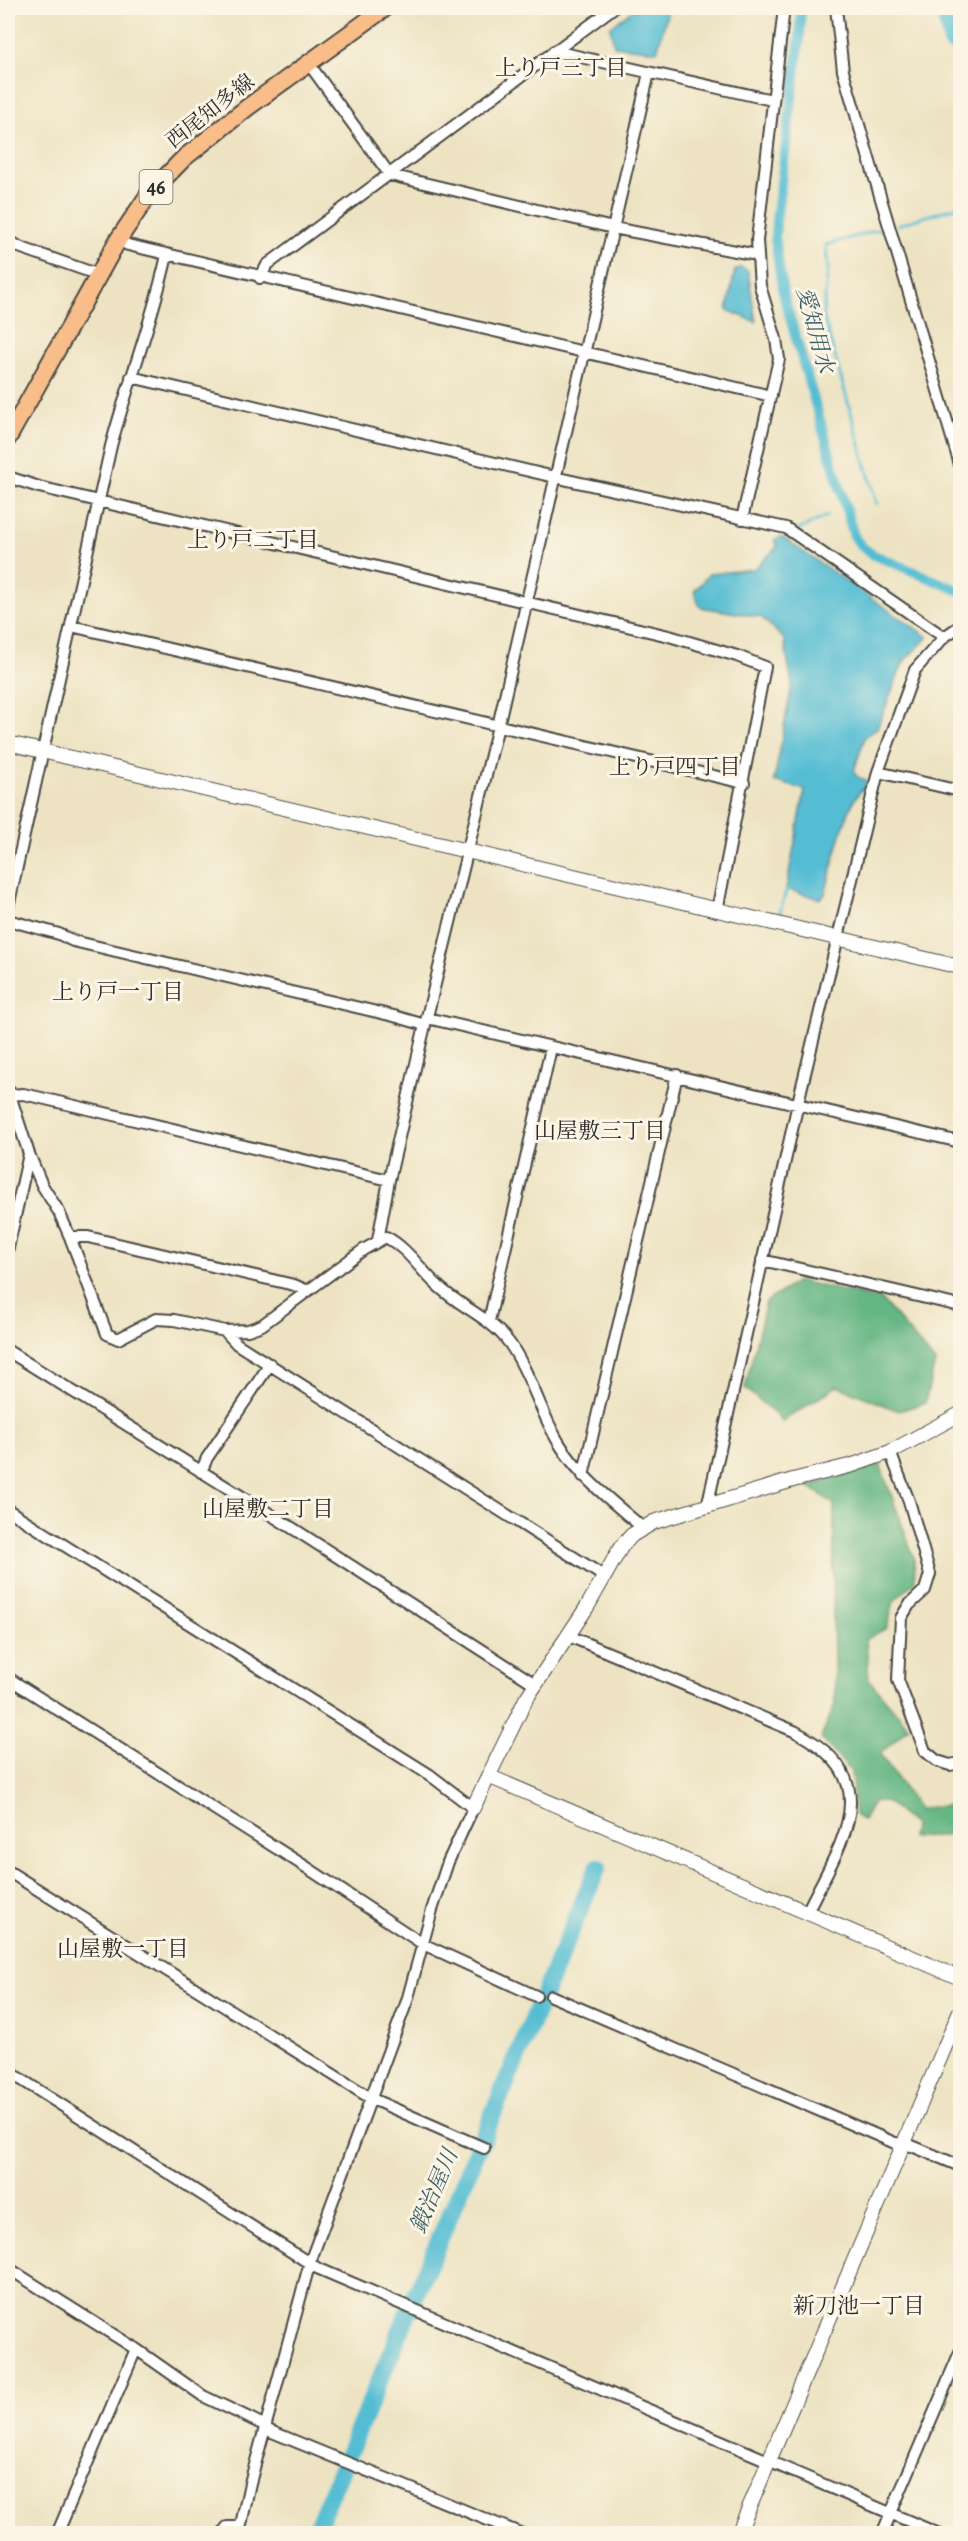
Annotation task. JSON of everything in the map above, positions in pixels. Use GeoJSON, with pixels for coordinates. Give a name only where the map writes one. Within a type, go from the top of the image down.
{"type":"FeatureCollection","features":[{"type":"Feature","properties":{"kind":"main road","name":"西尾知多線"},"geometry":{"type":"LineString","coordinates":[[8,438],[118,240],[149,194],[184,158],[248,107],[385,8]]}},
{"type":"Feature","properties":{"kind":"street"},"geometry":{"type":"LineString","coordinates":[[260,278],[267,266],[613,8]]}},
{"type":"Feature","properties":{"kind":"street"},"geometry":{"type":"LineString","coordinates":[[742,519],[779,359],[760,285],[757,255],[758,227],[784,8]]}},
{"type":"Feature","properties":{"kind":"street"},"geometry":{"type":"LineString","coordinates":[[836,8],[840,57],[849,94],[960,465]]}},
{"type":"Feature","properties":{"kind":"street"},"geometry":{"type":"LineString","coordinates":[[554,51],[772,100]]}},
{"type":"Feature","properties":{"kind":"street"},"geometry":{"type":"LineString","coordinates":[[309,64],[390,175],[613,228],[757,255]]}},
{"type":"Feature","properties":{"kind":"street"},"geometry":{"type":"LineString","coordinates":[[378,1240],[389,1180],[498,726],[649,73]]}},
{"type":"Feature","properties":{"kind":"street"},"geometry":{"type":"LineString","coordinates":[[8,240],[19,247],[99,274]]}},
{"type":"Feature","properties":{"kind":"street"},"geometry":{"type":"LineString","coordinates":[[118,240],[128,245],[260,278],[771,396]]}},
{"type":"Feature","properties":{"kind":"street"},"geometry":{"type":"LineString","coordinates":[[8,907],[99,501],[130,377],[159,295],[167,255]]}},
{"type":"Feature","properties":{"kind":"street"},"geometry":{"type":"LineString","coordinates":[[130,377],[786,528],[944,637]]}},
{"type":"Feature","properties":{"kind":"street"},"geometry":{"type":"LineString","coordinates":[[8,477],[99,501],[669,636],[737,656],[765,667],[717,911]]}},
{"type":"Feature","properties":{"kind":"street"},"geometry":{"type":"LineString","coordinates":[[71,626],[744,783]]}},
{"type":"Feature","properties":{"kind":"street"},"geometry":{"type":"LineString","coordinates":[[707,1507],[836,938],[878,772],[915,670],[944,637],[960,626]]}},
{"type":"Feature","properties":{"kind":"street"},"geometry":{"type":"LineString","coordinates":[[8,743],[960,967]]}},
{"type":"Feature","properties":{"kind":"street"},"geometry":{"type":"LineString","coordinates":[[878,772],[960,791]]}},
{"type":"Feature","properties":{"kind":"street"},"geometry":{"type":"LineString","coordinates":[[8,920],[59,934],[73,941],[382,1013],[676,1075],[960,1142]]}},
{"type":"Feature","properties":{"kind":"street"},"geometry":{"type":"LineString","coordinates":[[489,1321],[551,1048]]}},
{"type":"Feature","properties":{"kind":"street"},"geometry":{"type":"LineString","coordinates":[[583,1476],[676,1075]]}},
{"type":"Feature","properties":{"kind":"street"},"geometry":{"type":"LineString","coordinates":[[389,1180],[8,1092],[29,1154],[42,1185],[59,1212],[70,1237],[106,1334],[118,1339],[156,1319],[174,1320],[225,1331],[248,1330],[261,1325],[378,1240],[386,1238],[399,1244],[444,1291],[489,1321],[511,1345],[559,1443],[583,1476],[643,1528]]}},
{"type":"Feature","properties":{"kind":"street"},"geometry":{"type":"LineString","coordinates":[[8,1248],[29,1154]]}},
{"type":"Feature","properties":{"kind":"street"},"geometry":{"type":"LineString","coordinates":[[70,1237],[87,1237],[294,1285],[308,1291]]}},
{"type":"Feature","properties":{"kind":"street"},"geometry":{"type":"LineString","coordinates":[[762,1260],[960,1306]]}},
{"type":"Feature","properties":{"kind":"street"},"geometry":{"type":"LineString","coordinates":[[225,1331],[237,1344],[605,1577]]}},
{"type":"Feature","properties":{"kind":"street"},"geometry":{"type":"LineString","coordinates":[[8,1351],[535,1684]]}},
{"type":"Feature","properties":{"kind":"street"},"geometry":{"type":"LineString","coordinates":[[201,1472],[207,1458],[270,1364]]}},
{"type":"Feature","properties":{"kind":"street"},"geometry":{"type":"LineString","coordinates":[[222,2534],[227,2527],[240,2530],[310,2262],[407,2001],[448,1862],[488,1776],[535,1684],[569,1636],[621,1546],[643,1528],[890,1452],[960,1414]]}},
{"type":"Feature","properties":{"kind":"street"},"geometry":{"type":"LineString","coordinates":[[890,1452],[909,1502],[930,1574],[925,1590],[909,1605],[901,1618],[898,1680],[925,1751],[937,1761],[950,1765],[960,1763]]}},
{"type":"Feature","properties":{"kind":"street"},"geometry":{"type":"LineString","coordinates":[[8,1510],[430,1775],[473,1808]]}},
{"type":"Feature","properties":{"kind":"street"},"geometry":{"type":"LineString","coordinates":[[569,1636],[794,1731],[826,1750],[840,1768],[849,1789],[851,1803],[844,1834],[807,1912]]}},
{"type":"Feature","properties":{"kind":"street"},"geometry":{"type":"LineString","coordinates":[[8,1678],[423,1944],[536,1996]]}},
{"type":"Feature","properties":{"kind":"street"},"geometry":{"type":"LineString","coordinates":[[488,1776],[960,1978]]}},
{"type":"Feature","properties":{"kind":"street"},"geometry":{"type":"LineString","coordinates":[[8,1871],[372,2098],[480,2146]]}},
{"type":"Feature","properties":{"kind":"street"},"geometry":{"type":"LineString","coordinates":[[551,1996],[885,2138],[960,2166]]}},
{"type":"Feature","properties":{"kind":"street"},"geometry":{"type":"LineString","coordinates":[[738,2534],[960,2011]]}},
{"type":"Feature","properties":{"kind":"street"},"geometry":{"type":"LineString","coordinates":[[8,2071],[317,2268],[939,2534]]}},
{"type":"Feature","properties":{"kind":"street"},"geometry":{"type":"LineString","coordinates":[[8,2268],[136,2349],[203,2396],[266,2428],[344,2462],[522,2534]]}},
{"type":"Feature","properties":{"kind":"street"},"geometry":{"type":"LineString","coordinates":[[57,2534],[136,2349]]}},
{"type":"Feature","properties":{"kind":"street"},"geometry":{"type":"LineString","coordinates":[[882,2534],[960,2352]]}},
{"type":"Feature","properties":{"kind":"green space"},"geometry":{"type":"Polygon","coordinates":[[[798,1281],[881,1299],[935,1362],[925,1403],[899,1411],[837,1386],[783,1421],[745,1388],[766,1302],[798,1281]]]}},
{"type":"Feature","properties":{"kind":"green space"},"geometry":{"type":"Polygon","coordinates":[[[880,1464],[914,1558],[915,1582],[894,1601],[887,1628],[866,1639],[869,1680],[909,1727],[880,1754],[919,1809],[960,1803],[960,1835],[911,1837],[914,1825],[888,1803],[874,1801],[863,1820],[855,1815],[851,1771],[821,1738],[835,1704],[834,1504],[808,1486],[880,1464]]]}},
{"type":"Feature","properties":{"kind":"water"},"geometry":{"type":"Polygon","coordinates":[[[636,8],[669,8],[657,51],[614,46],[610,27],[636,8]]]}},
{"type":"Feature","properties":{"kind":"water"},"geometry":{"type":"Polygon","coordinates":[[[740,267],[748,271],[756,322],[727,310],[735,270],[740,267]]]}},
{"type":"Feature","properties":{"kind":"water"},"geometry":{"type":"Polygon","coordinates":[[[782,537],[928,637],[904,661],[877,728],[865,737],[854,771],[857,777],[866,780],[865,787],[852,805],[825,894],[820,899],[786,889],[805,790],[774,781],[792,684],[784,639],[761,617],[700,607],[694,592],[709,574],[754,569],[778,546],[774,540],[782,537]]]}},
{"type":"Feature","properties":{"kind":"waterway","name":"愛知用水"},"geometry":{"type":"LineString","coordinates":[[801,8],[800,37],[776,221],[775,238],[783,294],[854,536],[861,546],[872,554],[960,591]]}},
{"type":"Feature","properties":{"kind":"waterway"},"geometry":{"type":"LineString","coordinates":[[944,8],[952,42],[960,46]]}},
{"type":"Feature","properties":{"kind":"waterway"},"geometry":{"type":"LineString","coordinates":[[897,225],[960,206]]}},
{"type":"Feature","properties":{"kind":"waterway"},"geometry":{"type":"LineString","coordinates":[[877,504],[823,315],[828,269],[826,245],[881,229]]}},
{"type":"Feature","properties":{"kind":"waterway"},"geometry":{"type":"LineString","coordinates":[[796,531],[827,516]]}},
{"type":"Feature","properties":{"kind":"waterway"},"geometry":{"type":"LineString","coordinates":[[779,915],[787,888]]}},
{"type":"Feature","properties":{"kind":"waterway","name":"鍛治屋川"},"geometry":{"type":"LineString","coordinates":[[314,2534],[598,1867]]}},
{"type":"Feature","properties":{"kind":"district","name":"上り戸三丁目"},"geometry":{"type":"Point","coordinates":[561,68]}},
{"type":"Feature","properties":{"kind":"district","name":"上り戸二丁目"},"geometry":{"type":"Point","coordinates":[253,540]}},
{"type":"Feature","properties":{"kind":"district","name":"上り戸四丁目"},"geometry":{"type":"Point","coordinates":[675,767]}},
{"type":"Feature","properties":{"kind":"district","name":"上り戸一丁目"},"geometry":{"type":"Point","coordinates":[118,992]}},
{"type":"Feature","properties":{"kind":"district","name":"山屋敷三丁目"},"geometry":{"type":"Point","coordinates":[600,1131]}},
{"type":"Feature","properties":{"kind":"district","name":"山屋敷二丁目"},"geometry":{"type":"Point","coordinates":[268,1509]}},
{"type":"Feature","properties":{"kind":"district","name":"山屋敷一丁目"},"geometry":{"type":"Point","coordinates":[123,1949]}},
{"type":"Feature","properties":{"kind":"district","name":"新刀池一丁目"},"geometry":{"type":"Point","coordinates":[859,2306]}}]}
